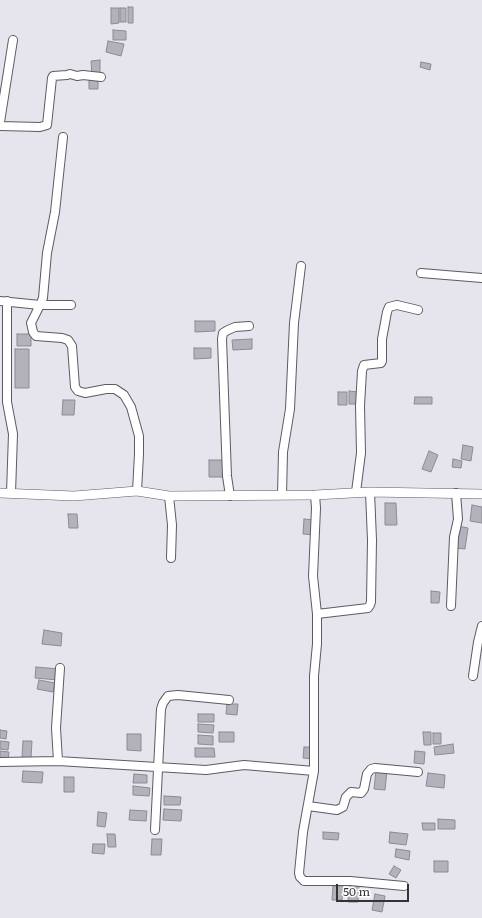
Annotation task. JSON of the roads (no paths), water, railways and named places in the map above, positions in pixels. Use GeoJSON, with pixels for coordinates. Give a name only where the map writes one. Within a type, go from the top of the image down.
{"type":"FeatureCollection","features":[{"type":"Feature","properties":{"kind":"street"},"geometry":{"type":"LineString","coordinates":[[0,122],[13,40]]}},
{"type":"Feature","properties":{"kind":"street"},"geometry":{"type":"LineString","coordinates":[[0,126],[40,127],[47,125],[53,76],[70,74],[77,76],[83,75],[101,77]]}},
{"type":"Feature","properties":{"kind":"street"},"geometry":{"type":"LineString","coordinates":[[63,137],[55,212],[47,253],[43,298],[31,323],[33,332],[36,336],[62,338],[68,340],[72,346],[76,390],[84,393],[115,389],[124,395],[131,407],[139,436],[138,491]]}},
{"type":"Feature","properties":{"kind":"street"},"geometry":{"type":"LineString","coordinates":[[282,495],[283,452],[290,409],[294,324],[301,266]]}},
{"type":"Feature","properties":{"kind":"street"},"geometry":{"type":"LineString","coordinates":[[421,273],[482,278]]}},
{"type":"Feature","properties":{"kind":"street"},"geometry":{"type":"LineString","coordinates":[[11,493],[13,434],[7,402],[3,301],[40,305],[70,305]]}},
{"type":"Feature","properties":{"kind":"street"},"geometry":{"type":"LineString","coordinates":[[356,492],[361,453],[360,406],[362,371],[364,365],[381,363],[382,361],[382,339],[386,312],[389,307],[397,305],[418,310]]}},
{"type":"Feature","properties":{"kind":"street"},"geometry":{"type":"LineString","coordinates":[[230,496],[227,476],[222,339],[223,333],[228,330],[236,327],[249,326]]}},
{"type":"Feature","properties":{"kind":"street"},"geometry":{"type":"LineString","coordinates":[[0,493],[74,496],[138,491],[169,496],[315,495],[356,492],[482,494]]}},
{"type":"Feature","properties":{"kind":"street"},"geometry":{"type":"LineString","coordinates":[[316,614],[368,608],[370,605],[372,540],[370,492]]}},
{"type":"Feature","properties":{"kind":"street"},"geometry":{"type":"LineString","coordinates":[[450,606],[454,537],[458,519],[456,493]]}},
{"type":"Feature","properties":{"kind":"street"},"geometry":{"type":"LineString","coordinates":[[315,495],[316,508],[313,576],[316,614],[314,771],[303,832],[299,869],[300,877],[304,881],[350,881],[404,886]]}},
{"type":"Feature","properties":{"kind":"street"},"geometry":{"type":"LineString","coordinates":[[169,496],[172,525],[171,558]]}},
{"type":"Feature","properties":{"kind":"street"},"geometry":{"type":"LineString","coordinates":[[473,676],[482,626]]}},
{"type":"Feature","properties":{"kind":"street"},"geometry":{"type":"LineString","coordinates":[[58,761],[56,728],[60,668]]}},
{"type":"Feature","properties":{"kind":"street"},"geometry":{"type":"LineString","coordinates":[[155,830],[161,709],[163,703],[168,696],[178,695],[229,700]]}},
{"type":"Feature","properties":{"kind":"street"},"geometry":{"type":"LineString","coordinates":[[0,762],[58,761],[206,770],[244,765],[314,771]]}},
{"type":"Feature","properties":{"kind":"street"},"geometry":{"type":"LineString","coordinates":[[308,806],[337,810],[343,807],[346,798],[351,792],[361,793],[364,789],[367,774],[374,768],[418,772]]}}]}
